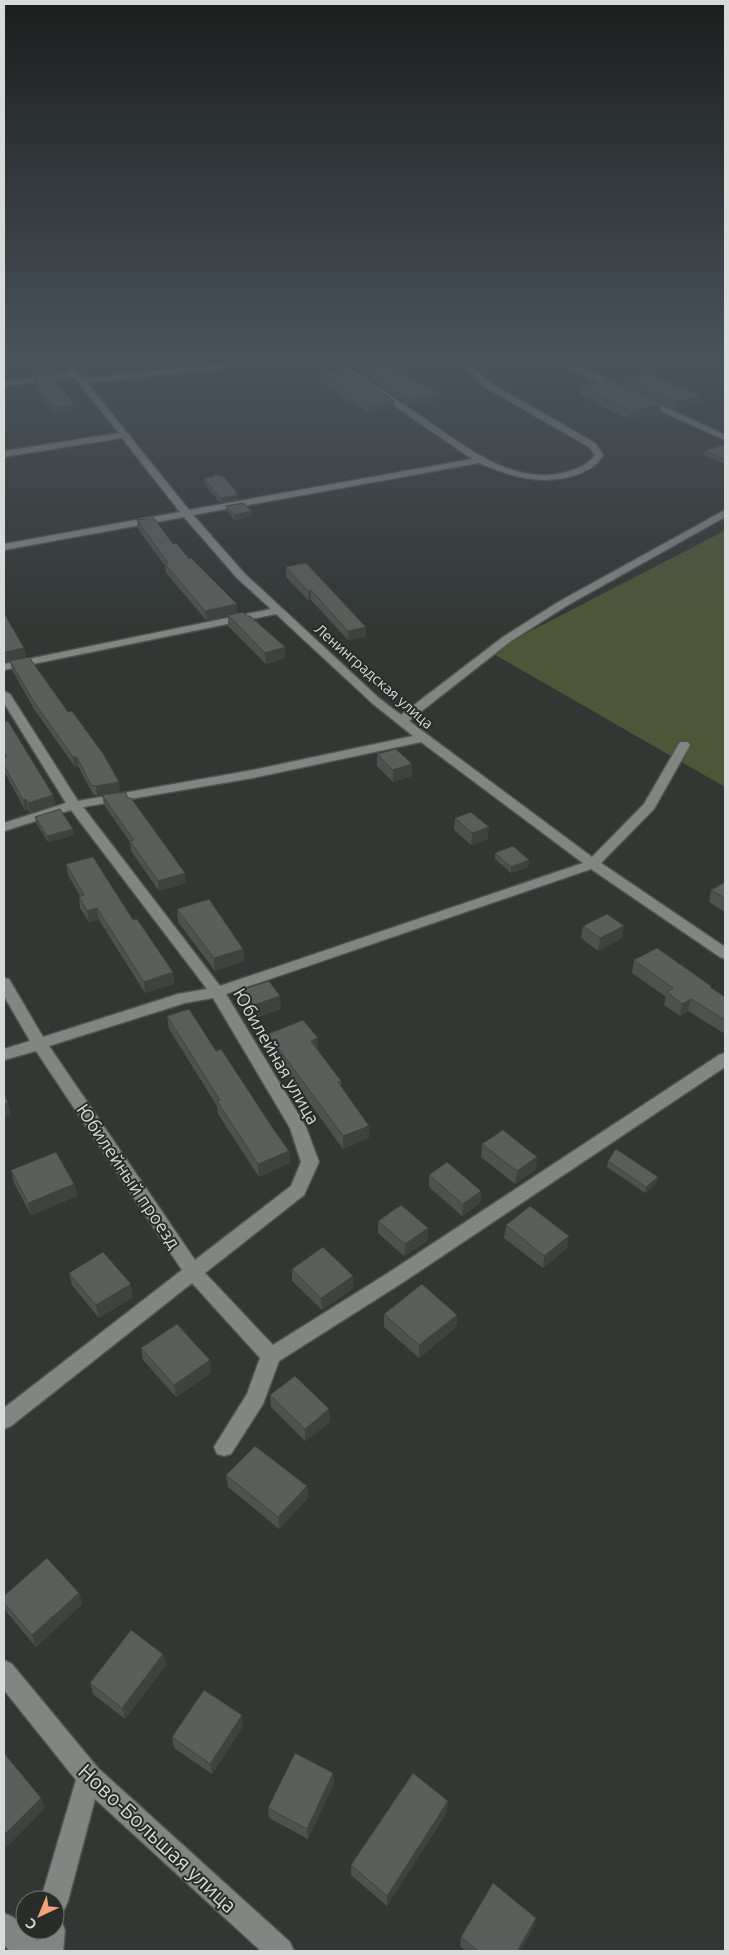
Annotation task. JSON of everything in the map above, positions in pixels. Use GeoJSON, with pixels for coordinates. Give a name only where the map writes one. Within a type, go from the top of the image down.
{"type":"FeatureCollection","features":[{"type":"Feature","properties":{"kind":"street"},"geometry":{"type":"LineString","coordinates":[[4,454],[34,449]]}},
{"type":"Feature","properties":{"kind":"street","name":"Ленинградская улица"},"geometry":{"type":"LineString","coordinates":[[136,449],[186,513],[241,576],[376,701],[593,864],[725,954]]}},
{"type":"Feature","properties":{"kind":"street"},"geometry":{"type":"LineString","coordinates":[[464,449],[480,460],[523,477],[535,479],[568,475],[592,464],[599,455],[595,449]]}},
{"type":"Feature","properties":{"kind":"street"},"geometry":{"type":"LineString","coordinates":[[4,547],[480,460]]}},
{"type":"Feature","properties":{"kind":"street"},"geometry":{"type":"LineString","coordinates":[[402,720],[507,639],[564,603],[725,513]]}},
{"type":"Feature","properties":{"kind":"street"},"geometry":{"type":"LineString","coordinates":[[4,666],[277,611]]}},
{"type":"Feature","properties":{"kind":"street","name":"Юбилейная улица"},"geometry":{"type":"LineString","coordinates":[[4,694],[74,805],[217,992],[298,1127],[310,1162],[298,1190],[4,1420]]}},
{"type":"Feature","properties":{"kind":"street"},"geometry":{"type":"LineString","coordinates":[[4,827],[74,805],[253,774],[423,738]]}},
{"type":"Feature","properties":{"kind":"street"},"geometry":{"type":"LineString","coordinates":[[4,1055],[183,998],[217,992],[593,864],[649,806],[684,745]]}},
{"type":"Feature","properties":{"kind":"street","name":"Юбилейный проезд"},"geometry":{"type":"LineString","coordinates":[[4,983],[39,1043],[193,1272],[271,1356]]}},
{"type":"Feature","properties":{"kind":"street"},"geometry":{"type":"LineString","coordinates":[[224,1447],[256,1398],[271,1356],[395,1278],[725,1059]]}},
{"type":"Feature","properties":{"kind":"street","name":"Ново-Большая улица"},"geometry":{"type":"LineString","coordinates":[[4,1672],[89,1777],[281,1951]]}},
{"type":"Feature","properties":{"kind":"street"},"geometry":{"type":"LineString","coordinates":[[57,1890],[89,1777]]}},
{"type":"Feature","properties":{"kind":"street"},"geometry":{"type":"LineString","coordinates":[[4,1926],[29,1951]]}},
{"type":"Feature","properties":{"kind":"green space"},"geometry":{"type":"Polygon","coordinates":[[[724,531],[725,787],[490,652],[724,531]]]}},
{"type":"Feature","properties":{"kind":"building"},"geometry":{"type":"Polygon","coordinates":[[[725,449],[725,459],[705,451],[725,449]]]}},
{"type":"Feature","properties":{"kind":"building"},"geometry":{"type":"Polygon","coordinates":[[[216,474],[223,476],[237,493],[236,495],[220,498],[204,478],[212,477],[216,474]]]}},
{"type":"Feature","properties":{"kind":"building"},"geometry":{"type":"Polygon","coordinates":[[[243,503],[252,511],[234,515],[226,506],[243,503]]]}},
{"type":"Feature","properties":{"kind":"building"},"geometry":{"type":"Polygon","coordinates":[[[154,518],[173,544],[176,543],[189,559],[191,558],[237,604],[205,611],[165,564],[168,563],[137,520],[154,518]]]}},
{"type":"Feature","properties":{"kind":"building"},"geometry":{"type":"Polygon","coordinates":[[[306,563],[366,627],[348,631],[311,590],[308,591],[286,567],[306,563]]]}},
{"type":"Feature","properties":{"kind":"building"},"geometry":{"type":"Polygon","coordinates":[[[243,612],[285,647],[265,653],[228,615],[243,612]]]}},
{"type":"Feature","properties":{"kind":"building"},"geometry":{"type":"Polygon","coordinates":[[[4,613],[24,648],[4,651],[4,613]]]}},
{"type":"Feature","properties":{"kind":"building"},"geometry":{"type":"Polygon","coordinates":[[[29,657],[68,712],[72,711],[104,755],[119,782],[96,786],[91,785],[77,757],[73,757],[32,699],[10,661],[29,657]]]}},
{"type":"Feature","properties":{"kind":"building"},"geometry":{"type":"Polygon","coordinates":[[[8,721],[53,795],[28,803],[26,799],[23,800],[4,765],[4,758],[7,757],[4,752],[4,722],[8,721]]]}},
{"type":"Feature","properties":{"kind":"building"},"geometry":{"type":"Polygon","coordinates":[[[396,749],[412,764],[393,770],[377,754],[396,749]]]}},
{"type":"Feature","properties":{"kind":"building"},"geometry":{"type":"Polygon","coordinates":[[[125,792],[185,873],[158,881],[130,841],[134,840],[102,795],[125,792]]]}},
{"type":"Feature","properties":{"kind":"building"},"geometry":{"type":"Polygon","coordinates":[[[60,809],[73,829],[47,836],[35,817],[60,809]]]}},
{"type":"Feature","properties":{"kind":"building"},"geometry":{"type":"Polygon","coordinates":[[[471,812],[489,827],[472,833],[455,818],[471,812]]]}},
{"type":"Feature","properties":{"kind":"building"},"geometry":{"type":"Polygon","coordinates":[[[513,846],[529,860],[511,867],[495,853],[513,846]]]}},
{"type":"Feature","properties":{"kind":"building"},"geometry":{"type":"Polygon","coordinates":[[[93,857],[133,920],[137,919],[173,972],[144,982],[97,908],[87,911],[79,897],[84,895],[66,864],[93,857]]]}},
{"type":"Feature","properties":{"kind":"building"},"geometry":{"type":"Polygon","coordinates":[[[725,882],[725,898],[711,890],[725,882]]]}},
{"type":"Feature","properties":{"kind":"building"},"geometry":{"type":"Polygon","coordinates":[[[209,899],[243,949],[214,958],[177,909],[209,899]]]}},
{"type":"Feature","properties":{"kind":"building"},"geometry":{"type":"Polygon","coordinates":[[[607,914],[624,926],[600,938],[583,926],[607,914]]]}},
{"type":"Feature","properties":{"kind":"building"},"geometry":{"type":"Polygon","coordinates":[[[657,948],[725,997],[725,1020],[691,999],[682,1004],[667,992],[673,988],[634,960],[657,948]]]}},
{"type":"Feature","properties":{"kind":"building"},"geometry":{"type":"Polygon","coordinates":[[[269,981],[280,996],[251,1006],[240,990],[269,981]]]}},
{"type":"Feature","properties":{"kind":"building"},"geometry":{"type":"Polygon","coordinates":[[[189,1009],[216,1051],[221,1049],[289,1151],[258,1164],[217,1101],[220,1100],[167,1016],[189,1009]]]}},
{"type":"Feature","properties":{"kind":"building"},"geometry":{"type":"Polygon","coordinates":[[[303,1020],[318,1038],[311,1041],[341,1081],[338,1082],[369,1126],[343,1136],[268,1034],[303,1020]]]}},
{"type":"Feature","properties":{"kind":"building"},"geometry":{"type":"Polygon","coordinates":[[[4,1094],[8,1103],[4,1104],[4,1094]]]}},
{"type":"Feature","properties":{"kind":"building"},"geometry":{"type":"Polygon","coordinates":[[[503,1130],[537,1157],[517,1171],[482,1144],[503,1130]]]}},
{"type":"Feature","properties":{"kind":"building"},"geometry":{"type":"Polygon","coordinates":[[[616,1149],[658,1177],[646,1187],[608,1161],[616,1149]]]}},
{"type":"Feature","properties":{"kind":"building"},"geometry":{"type":"Polygon","coordinates":[[[56,1152],[74,1184],[28,1203],[11,1170],[56,1152]]]}},
{"type":"Feature","properties":{"kind":"building"},"geometry":{"type":"Polygon","coordinates":[[[447,1162],[481,1191],[463,1204],[429,1175],[447,1162]]]}},
{"type":"Feature","properties":{"kind":"building"},"geometry":{"type":"Polygon","coordinates":[[[401,1205],[428,1228],[405,1244],[378,1221],[401,1205]]]}},
{"type":"Feature","properties":{"kind":"building"},"geometry":{"type":"Polygon","coordinates":[[[530,1206],[569,1236],[544,1256],[506,1225],[530,1206]]]}},
{"type":"Feature","properties":{"kind":"building"},"geometry":{"type":"Polygon","coordinates":[[[323,1247],[353,1276],[321,1298],[292,1269],[323,1247]]]}},
{"type":"Feature","properties":{"kind":"building"},"geometry":{"type":"Polygon","coordinates":[[[103,1252],[131,1284],[96,1305],[69,1273],[103,1252]]]}},
{"type":"Feature","properties":{"kind":"building"},"geometry":{"type":"Polygon","coordinates":[[[422,1284],[457,1315],[419,1345],[384,1314],[422,1284]]]}},
{"type":"Feature","properties":{"kind":"building"},"geometry":{"type":"Polygon","coordinates":[[[177,1324],[210,1360],[174,1385],[141,1348],[177,1324]]]}},
{"type":"Feature","properties":{"kind":"building"},"geometry":{"type":"Polygon","coordinates":[[[295,1376],[329,1409],[305,1429],[270,1395],[295,1376]]]}},
{"type":"Feature","properties":{"kind":"building"},"geometry":{"type":"Polygon","coordinates":[[[255,1446],[307,1486],[278,1517],[226,1475],[255,1446]]]}},
{"type":"Feature","properties":{"kind":"building"},"geometry":{"type":"Polygon","coordinates":[[[47,1558],[79,1593],[32,1635],[4,1603],[4,1596],[47,1558]]]}},
{"type":"Feature","properties":{"kind":"building"},"geometry":{"type":"Polygon","coordinates":[[[131,1630],[163,1654],[122,1708],[90,1683],[131,1630]]]}},
{"type":"Feature","properties":{"kind":"building"},"geometry":{"type":"Polygon","coordinates":[[[204,1690],[242,1715],[210,1764],[172,1737],[204,1690]]]}},
{"type":"Feature","properties":{"kind":"building"},"geometry":{"type":"Polygon","coordinates":[[[4,1753],[41,1798],[4,1835],[4,1753]]]}},
{"type":"Feature","properties":{"kind":"building"},"geometry":{"type":"Polygon","coordinates":[[[295,1753],[333,1773],[307,1829],[268,1808],[295,1753]]]}},
{"type":"Feature","properties":{"kind":"building"},"geometry":{"type":"Polygon","coordinates":[[[413,1773],[448,1801],[387,1896],[351,1865],[413,1773]]]}},
{"type":"Feature","properties":{"kind":"building"},"geometry":{"type":"Polygon","coordinates":[[[493,1883],[536,1918],[517,1951],[478,1951],[461,1937],[493,1883]]]}}]}
